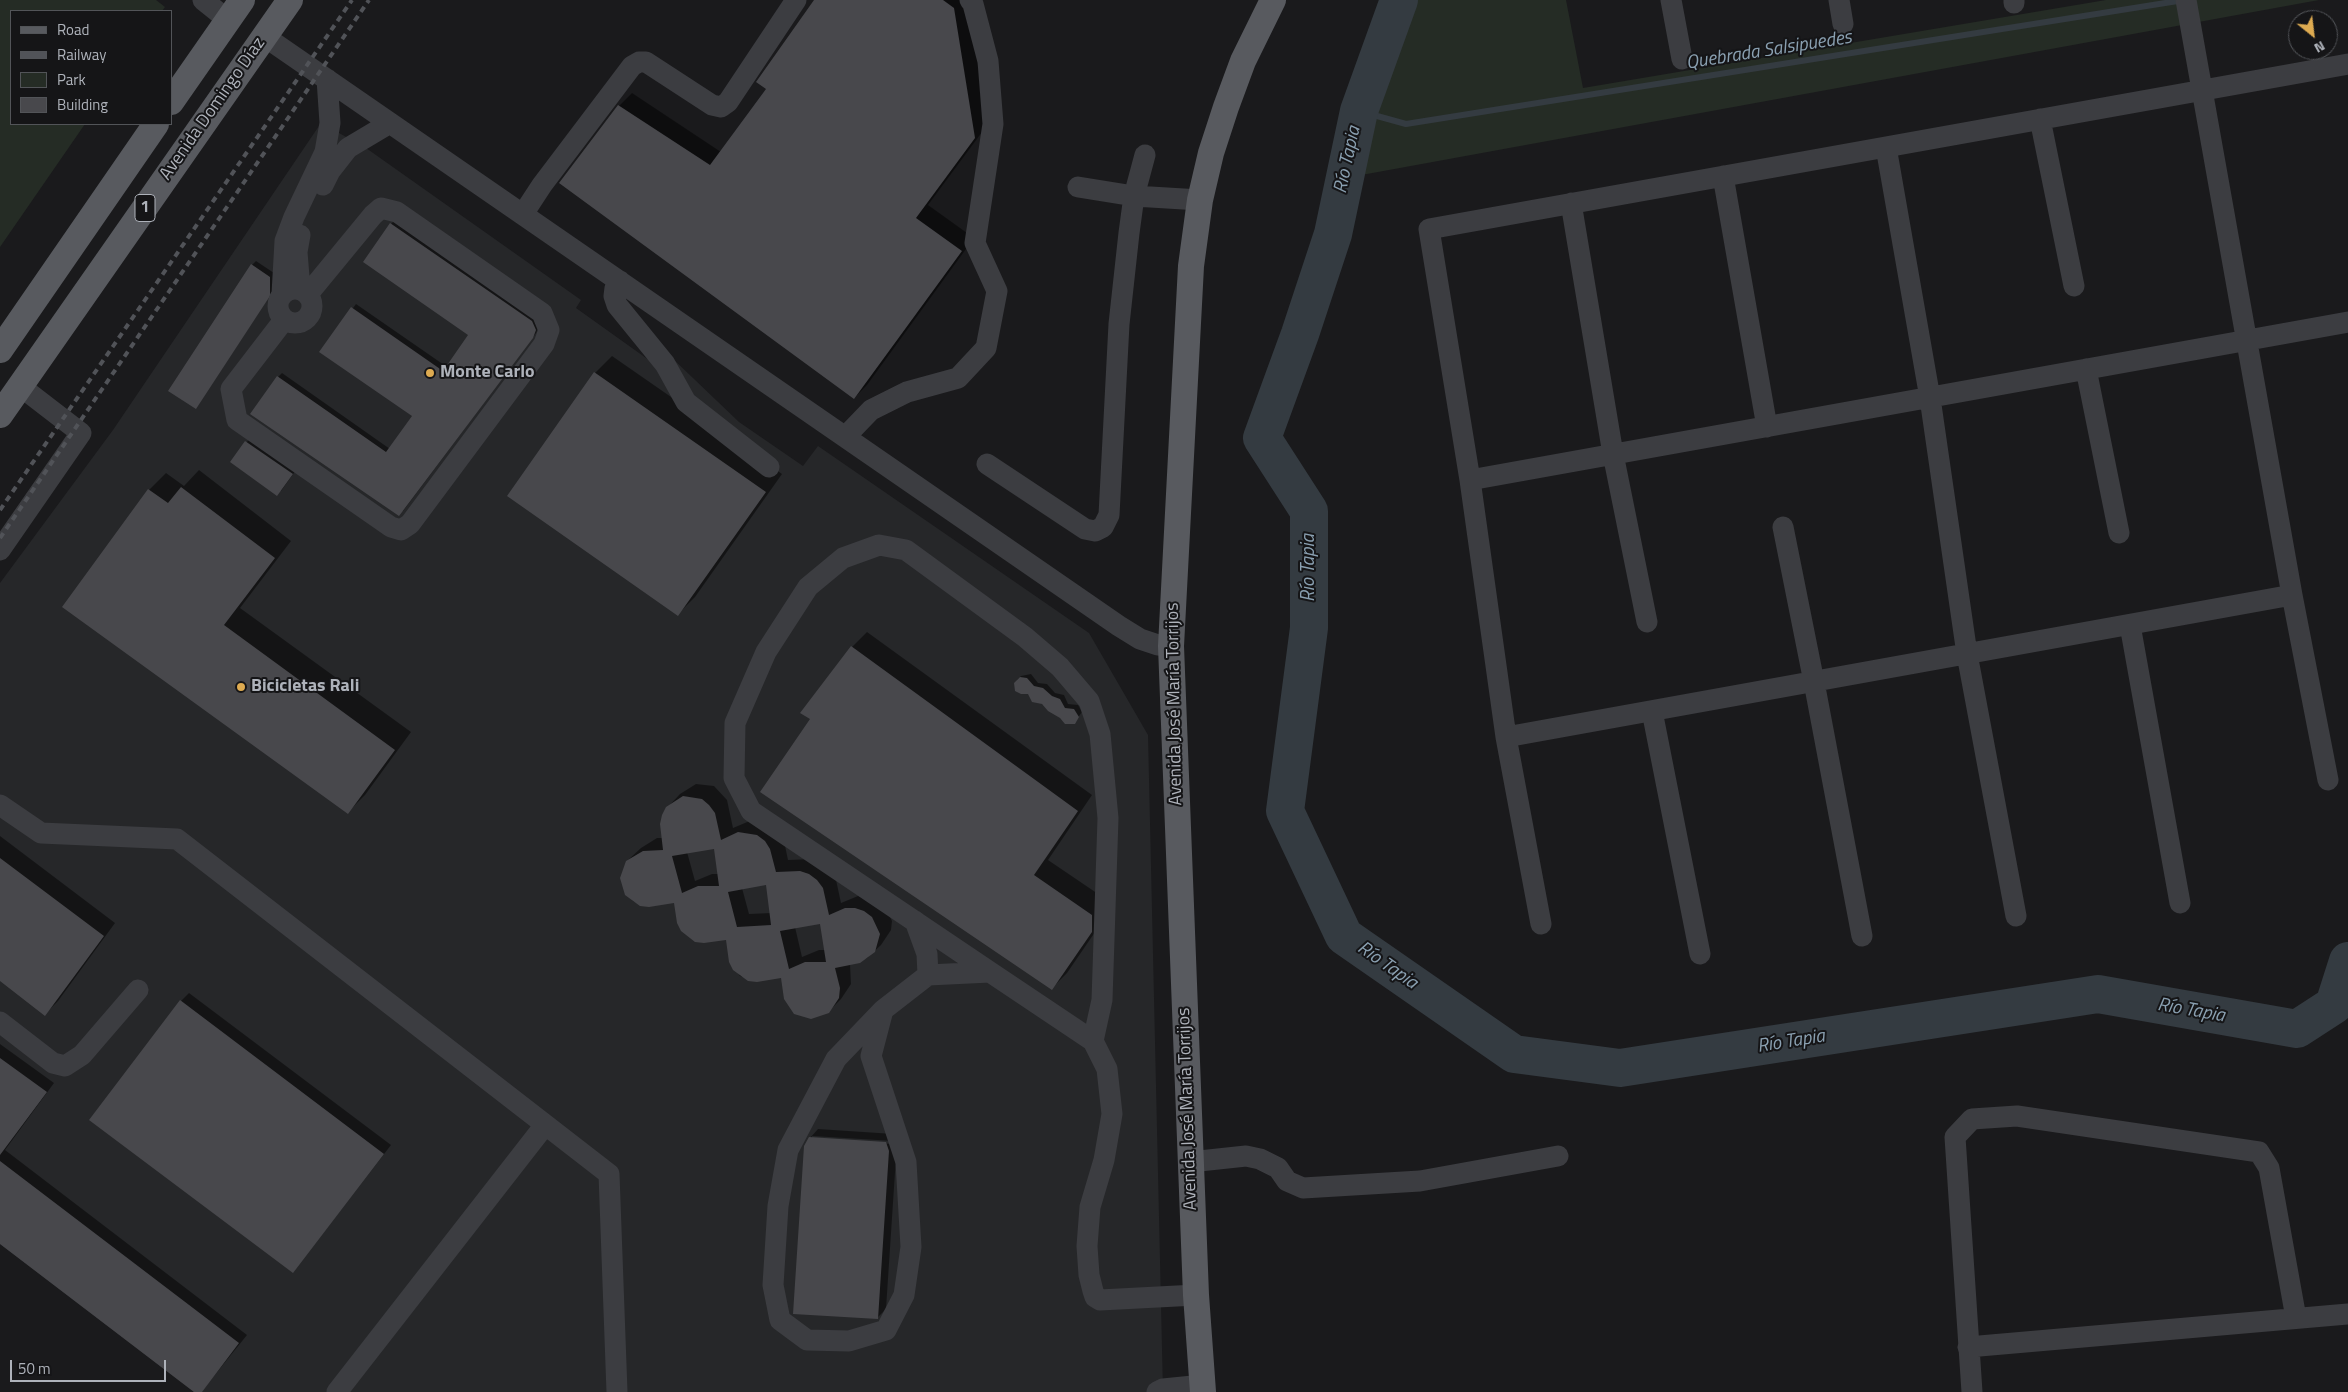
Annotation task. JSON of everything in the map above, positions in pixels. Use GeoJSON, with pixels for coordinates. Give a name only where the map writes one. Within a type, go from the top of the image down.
{"type":"FeatureCollection","features":[{"type":"Feature","properties":{"kind":"main road","name":"Avenida Domingo Díaz"},"geometry":{"type":"LineString","coordinates":[[0,415],[290,0]]}},
{"type":"Feature","properties":{"kind":"main road","name":"Avenida José María Torrijos"},"geometry":{"type":"LineString","coordinates":[[1203,1389],[1196,1295],[1190,1162],[1171,646],[1191,266],[1200,200],[1211,153],[1226,107],[1243,61],[1273,0]]}},
{"type":"Feature","properties":{"kind":"main road"},"geometry":{"type":"LineString","coordinates":[[172,101],[235,10]]}},
{"type":"Feature","properties":{"kind":"main road","name":"1"},"geometry":{"type":"LineString","coordinates":[[0,350],[155,125]]}},
{"type":"Feature","properties":{"kind":"street"},"geometry":{"type":"LineString","coordinates":[[203,0],[235,10]]}},
{"type":"Feature","properties":{"kind":"street"},"geometry":{"type":"LineString","coordinates":[[523,214],[542,185],[632,66],[639,62],[646,62],[712,105],[721,107],[728,102],[796,0]]}},
{"type":"Feature","properties":{"kind":"street"},"geometry":{"type":"LineString","coordinates":[[845,437],[871,410],[900,395],[958,378],[986,348],[997,291],[975,243],[993,124],[988,61],[973,4],[970,0]]}},
{"type":"Feature","properties":{"kind":"street"},"geometry":{"type":"LineString","coordinates":[[1671,0],[1682,59]]}},
{"type":"Feature","properties":{"kind":"street"},"geometry":{"type":"LineString","coordinates":[[1839,0],[1843,24]]}},
{"type":"Feature","properties":{"kind":"street"},"geometry":{"type":"LineString","coordinates":[[2186,0],[2292,595],[2328,780]]}},
{"type":"Feature","properties":{"kind":"street"},"geometry":{"type":"LineString","coordinates":[[264,36],[1119,626],[1140,639],[1158,645],[1171,646]]}},
{"type":"Feature","properties":{"kind":"street"},"geometry":{"type":"LineString","coordinates":[[1541,924],[1506,737],[1470,480],[1429,229],[2348,64]]}},
{"type":"Feature","properties":{"kind":"street"},"geometry":{"type":"LineString","coordinates":[[284,320],[231,389],[237,420],[391,527],[401,530],[410,524],[544,344],[549,330],[542,314],[397,212],[381,208],[297,293],[278,305],[278,310],[284,320],[289,323],[301,323],[310,316],[312,305],[297,293],[285,241],[294,217],[326,152],[330,123],[327,79]]}},
{"type":"Feature","properties":{"kind":"street"},"geometry":{"type":"LineString","coordinates":[[2040,119],[2074,286]]}},
{"type":"Feature","properties":{"kind":"street"},"geometry":{"type":"LineString","coordinates":[[297,293],[297,252],[301,231],[330,171],[348,148],[390,123]]}},
{"type":"Feature","properties":{"kind":"street"},"geometry":{"type":"LineString","coordinates":[[1886,147],[1930,398],[1967,654],[2016,916]]}},
{"type":"Feature","properties":{"kind":"street"},"geometry":{"type":"LineString","coordinates":[[987,464],[1085,529],[1095,531],[1103,528],[1109,516],[1119,324],[1134,196],[1145,155]]}},
{"type":"Feature","properties":{"kind":"street"},"geometry":{"type":"LineString","coordinates":[[1723,176],[1767,427]]}},
{"type":"Feature","properties":{"kind":"street"},"geometry":{"type":"LineString","coordinates":[[1078,187],[1134,196],[1200,200]]}},
{"type":"Feature","properties":{"kind":"street"},"geometry":{"type":"LineString","coordinates":[[1571,203],[1613,454],[1646,622]]}},
{"type":"Feature","properties":{"kind":"street"},"geometry":{"type":"LineString","coordinates":[[620,281],[615,288],[614,296],[617,305],[665,364],[686,402],[769,467]]}},
{"type":"Feature","properties":{"kind":"street"},"geometry":{"type":"LineString","coordinates":[[1470,480],[2348,322]]}},
{"type":"Feature","properties":{"kind":"street"},"geometry":{"type":"LineString","coordinates":[[2086,370],[2119,533]]}},
{"type":"Feature","properties":{"kind":"street"},"geometry":{"type":"LineString","coordinates":[[0,550],[81,433],[20,386]]}},
{"type":"Feature","properties":{"kind":"street"},"geometry":{"type":"LineString","coordinates":[[1783,526],[1862,936]]}},
{"type":"Feature","properties":{"kind":"street"},"geometry":{"type":"LineString","coordinates":[[1092,1040],[1102,1000],[1108,818],[1100,734],[1089,700],[1060,667],[1025,637],[906,550],[879,545],[843,558],[808,587],[766,652],[735,723],[734,778],[751,811],[1092,1040],[1107,1069],[1112,1114],[1104,1160],[1090,1207],[1087,1246],[1092,1292],[1100,1300],[1196,1295]]}},
{"type":"Feature","properties":{"kind":"street"},"geometry":{"type":"LineString","coordinates":[[1506,737],[2292,595]]}},
{"type":"Feature","properties":{"kind":"street"},"geometry":{"type":"LineString","coordinates":[[2130,625],[2180,903]]}},
{"type":"Feature","properties":{"kind":"street"},"geometry":{"type":"LineString","coordinates":[[1652,711],[1700,954]]}},
{"type":"Feature","properties":{"kind":"street"},"geometry":{"type":"LineString","coordinates":[[0,805],[41,832],[177,839],[609,1174],[617,1392]]}},
{"type":"Feature","properties":{"kind":"street"},"geometry":{"type":"LineString","coordinates":[[915,921],[927,954],[928,975]]}},
{"type":"Feature","properties":{"kind":"street"},"geometry":{"type":"LineString","coordinates":[[883,1010],[871,1056],[906,1162],[911,1248],[904,1295],[886,1330],[849,1341],[807,1340],[780,1320],[773,1285],[778,1206],[788,1150],[836,1058],[883,1010],[928,975],[990,972]]}},
{"type":"Feature","properties":{"kind":"street"},"geometry":{"type":"LineString","coordinates":[[0,1022],[53,1063],[65,1066],[82,1056],[138,990]]}},
{"type":"Feature","properties":{"kind":"street"},"geometry":{"type":"LineString","coordinates":[[1972,1392],[1956,1137],[1972,1119],[2017,1116],[2259,1152],[2269,1168],[2296,1318]]}},
{"type":"Feature","properties":{"kind":"street"},"geometry":{"type":"LineString","coordinates":[[338,1392],[545,1125]]}},
{"type":"Feature","properties":{"kind":"street"},"geometry":{"type":"LineString","coordinates":[[1190,1162],[1246,1156],[1260,1159],[1278,1168],[1287,1181],[1303,1188],[1420,1181],[1558,1156]]}},
{"type":"Feature","properties":{"kind":"street"},"geometry":{"type":"LineString","coordinates":[[1968,1348],[2348,1314]]}},
{"type":"Feature","properties":{"kind":"street"},"geometry":{"type":"LineString","coordinates":[[1158,1392],[1163,1389],[1203,1389]]}},
{"type":"Feature","properties":{"kind":"shaded area"},"geometry":{"type":"Polygon","coordinates":[[[321,123],[366,148],[581,300],[576,308],[660,368],[671,357],[739,422],[803,466],[818,446],[1089,633],[1148,735],[1163,1392],[194,1392],[0,1244],[0,583],[113,430],[321,123]]]}},
{"type":"Feature","properties":{"kind":"green space"},"geometry":{"type":"Polygon","coordinates":[[[0,0],[156,0],[165,7],[163,10],[10,10],[10,125],[84,125],[0,247],[0,0]]]}},
{"type":"Feature","properties":{"kind":"green space"},"geometry":{"type":"Polygon","coordinates":[[[1400,0],[1566,0],[1583,88],[2106,0],[2319,0],[1356,176],[1400,0]]]}},
{"type":"Feature","properties":{"kind":"building"},"geometry":{"type":"Polygon","coordinates":[[[814,0],[943,0],[954,8],[975,138],[916,218],[962,251],[854,399],[559,183],[618,105],[710,165],[766,89],[756,82],[814,0]]]}},
{"type":"Feature","properties":{"kind":"building","name":"Monte Carlo"},"geometry":{"type":"Polygon","coordinates":[[[390,223],[532,321],[536,330],[533,338],[399,516],[250,414],[277,376],[386,452],[412,416],[319,352],[351,307],[443,371],[468,335],[363,262],[390,223]]]}},
{"type":"Feature","properties":{"kind":"building"},"geometry":{"type":"Polygon","coordinates":[[[251,264],[270,277],[270,296],[196,409],[168,391],[251,264]]]}},
{"type":"Feature","properties":{"kind":"building"},"geometry":{"type":"Polygon","coordinates":[[[594,372],[766,492],[678,616],[507,496],[594,372]]]}},
{"type":"Feature","properties":{"kind":"building"},"geometry":{"type":"Polygon","coordinates":[[[245,441],[293,474],[277,496],[230,462],[245,441]]]}},
{"type":"Feature","properties":{"kind":"building","name":"Bicicletas Rali"},"geometry":{"type":"Polygon","coordinates":[[[181,487],[275,558],[224,625],[395,750],[348,814],[62,607],[148,489],[168,503],[181,487]]]}},
{"type":"Feature","properties":{"kind":"building"},"geometry":{"type":"Polygon","coordinates":[[[851,646],[1078,811],[1034,875],[1092,915],[1092,932],[1052,990],[760,792],[810,719],[800,713],[851,646]]]}},
{"type":"Feature","properties":{"kind":"building"},"geometry":{"type":"Polygon","coordinates":[[[1020,677],[1027,678],[1034,686],[1043,688],[1052,696],[1060,699],[1065,708],[1074,709],[1079,717],[1075,724],[1065,724],[1042,704],[1032,702],[1028,694],[1021,694],[1015,691],[1014,683],[1020,677]]]}},
{"type":"Feature","properties":{"kind":"building"},"geometry":{"type":"Polygon","coordinates":[[[683,796],[702,799],[715,813],[721,840],[738,832],[757,835],[765,841],[770,849],[776,872],[800,871],[809,874],[817,880],[823,888],[829,915],[845,908],[855,908],[864,911],[872,917],[880,934],[875,952],[860,963],[835,968],[840,988],[839,998],[829,1013],[811,1019],[794,1014],[784,999],[781,978],[757,982],[748,981],[733,970],[729,962],[726,940],[704,943],[695,942],[681,931],[677,923],[674,903],[649,907],[640,906],[625,895],[620,878],[626,861],[643,851],[663,850],[660,824],[666,807],[683,796]],[[714,849],[672,856],[682,893],[698,886],[719,886],[714,849]],[[766,885],[728,892],[737,927],[771,925],[766,885]],[[820,924],[780,931],[789,969],[805,962],[826,962],[820,924]]]}},
{"type":"Feature","properties":{"kind":"building"},"geometry":{"type":"Polygon","coordinates":[[[0,858],[104,936],[45,1016],[0,981],[0,858]]]}},
{"type":"Feature","properties":{"kind":"building"},"geometry":{"type":"Polygon","coordinates":[[[180,1000],[384,1154],[293,1273],[89,1120],[180,1000]]]}},
{"type":"Feature","properties":{"kind":"building"},"geometry":{"type":"Polygon","coordinates":[[[0,1058],[47,1092],[0,1155],[0,1058]]]}},
{"type":"Feature","properties":{"kind":"building"},"geometry":{"type":"Polygon","coordinates":[[[809,1137],[886,1142],[889,1151],[878,1319],[793,1314],[804,1146],[809,1137]]]}},
{"type":"Feature","properties":{"kind":"building"},"geometry":{"type":"Polygon","coordinates":[[[0,1161],[239,1343],[202,1392],[194,1392],[0,1244],[0,1161]]]}},
{"type":"Feature","properties":{"kind":"waterway","name":"Río Tapia"},"geometry":{"type":"LineString","coordinates":[[1399,0],[1359,111],[1333,234],[1300,334],[1262,438],[1309,511],[1309,628],[1285,811],[1344,936],[1514,1054],[1620,1068],[2098,994],[2297,1029],[2334,1005],[2348,961]]}},
{"type":"Feature","properties":{"kind":"waterway","name":"Quebrada Salsipuedes"},"geometry":{"type":"LineString","coordinates":[[1359,111],[1406,124],[2184,0]]}},
{"type":"Feature","properties":{"kind":"railway"},"geometry":{"type":"LineString","coordinates":[[0,510],[352,0]]}},
{"type":"Feature","properties":{"kind":"railway"},"geometry":{"type":"LineString","coordinates":[[0,538],[369,0]]}},
{"type":"Feature","properties":{"kind":"place","name":"Monte Carlo"},"geometry":{"type":"Point","coordinates":[430,373]}},
{"type":"Feature","properties":{"kind":"place","name":"Bicicletas Rali"},"geometry":{"type":"Point","coordinates":[241,687]}}]}
